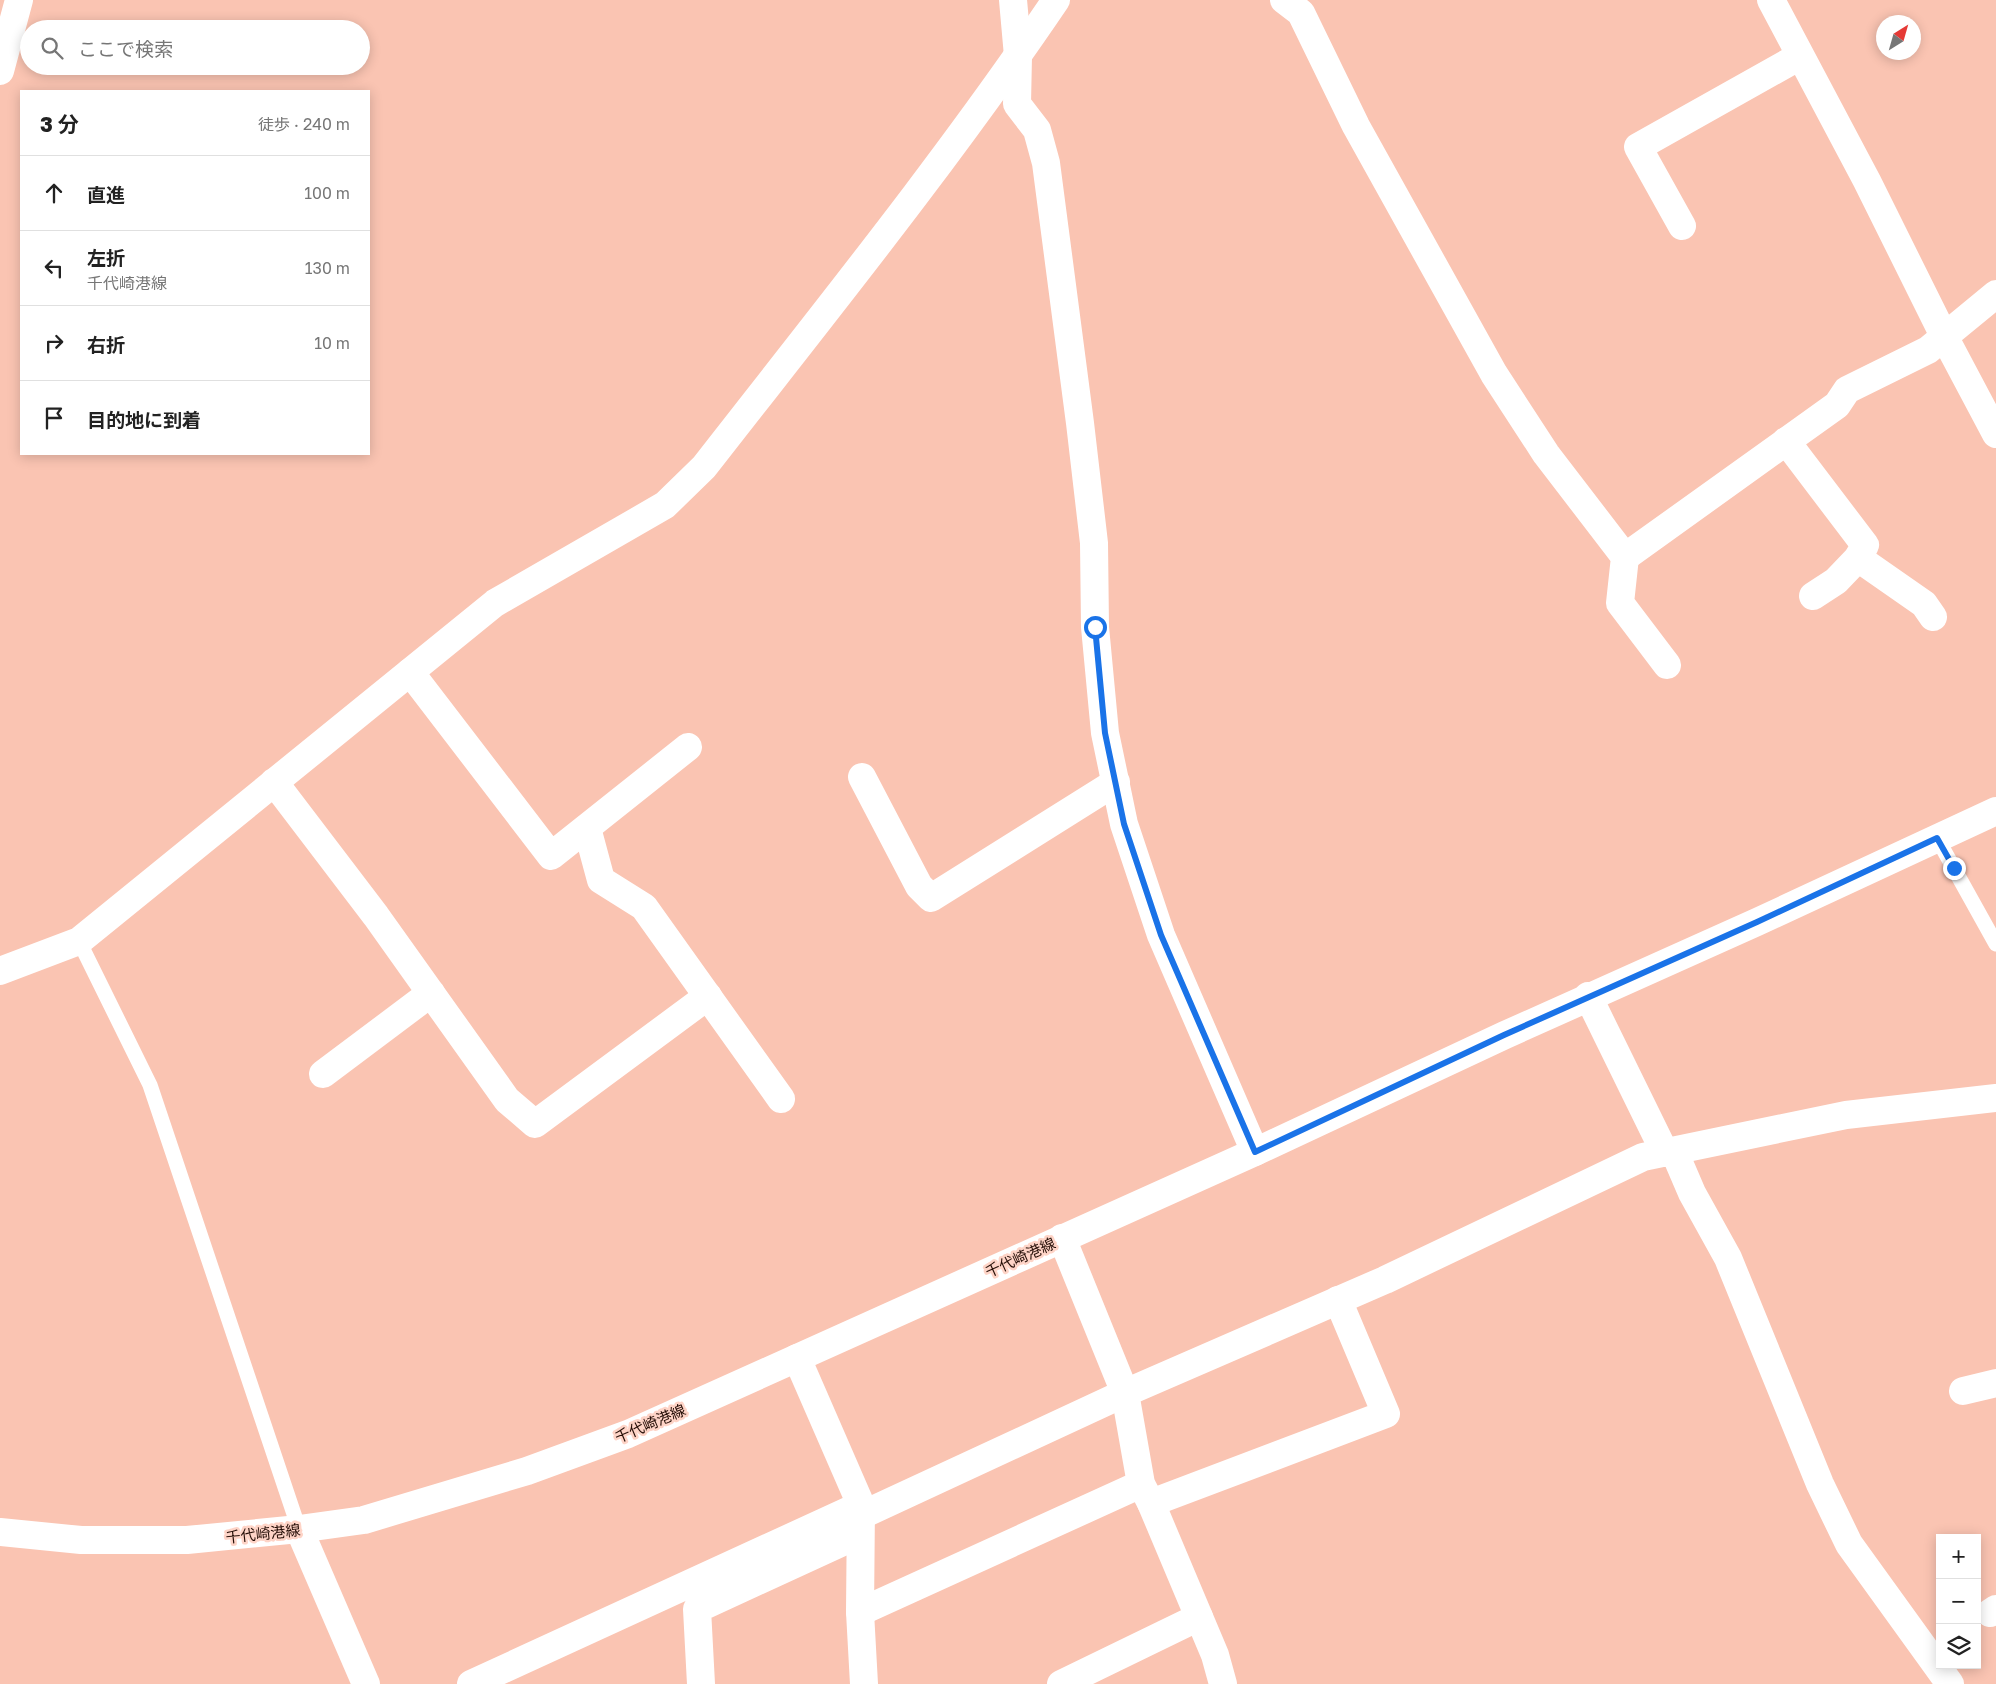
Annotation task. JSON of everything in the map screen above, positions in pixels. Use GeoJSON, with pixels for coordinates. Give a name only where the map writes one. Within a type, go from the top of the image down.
{"type":"FeatureCollection","features":[{"type":"Feature","properties":{"kind":"street"},"geometry":{"type":"LineString","coordinates":[[0,71],[18,0]]}},
{"type":"Feature","properties":{"kind":"street"},"geometry":{"type":"LineString","coordinates":[[1013,0],[1018,56],[1017,104],[1037,130],[1046,163],[1093,534],[1095,627],[1105,733],[1124,824],[1161,935],[1255,1152]]}},
{"type":"Feature","properties":{"kind":"street"},"geometry":{"type":"LineString","coordinates":[[0,971],[79,941],[495,602],[665,505],[704,467],[914,196],[1018,56],[1056,0]]}},
{"type":"Feature","properties":{"kind":"street"},"geometry":{"type":"LineString","coordinates":[[1284,0],[1301,13],[1356,126],[1494,374],[1546,454],[1625,557],[1620,603],[1666,666]]}},
{"type":"Feature","properties":{"kind":"street"},"geometry":{"type":"LineString","coordinates":[[1771,0],[1867,181],[1944,336],[1996,434]]}},
{"type":"Feature","properties":{"kind":"street"},"geometry":{"type":"LineString","coordinates":[[1682,226],[1638,147],[1800,56]]}},
{"type":"Feature","properties":{"kind":"street"},"geometry":{"type":"LineString","coordinates":[[1625,557],[1837,405],[1847,390],[1928,350],[1996,294]]}},
{"type":"Feature","properties":{"kind":"street"},"geometry":{"type":"LineString","coordinates":[[1786,441],[1865,544],[1858,558],[1836,581],[1813,596]]}},
{"type":"Feature","properties":{"kind":"street"},"geometry":{"type":"LineString","coordinates":[[1858,558],[1924,604],[1934,617]]}},
{"type":"Feature","properties":{"kind":"street"},"geometry":{"type":"LineString","coordinates":[[410,672],[551,856],[688,747]]}},
{"type":"Feature","properties":{"kind":"street"},"geometry":{"type":"LineString","coordinates":[[862,778],[919,886],[931,898],[1116,782]]}},
{"type":"Feature","properties":{"kind":"street"},"geometry":{"type":"LineString","coordinates":[[274,782],[370,908],[507,1100],[536,1124],[708,996]]}},
{"type":"Feature","properties":{"kind":"street","name":"千代崎港線"},"geometry":{"type":"LineString","coordinates":[[0,1532],[81,1540],[187,1540],[299,1529],[364,1520],[527,1471],[628,1434],[1255,1152],[1588,996],[1757,922],[1996,811]]}},
{"type":"Feature","properties":{"kind":"street"},"geometry":{"type":"LineString","coordinates":[[587,828],[601,880],[644,907],[781,1099]]}},
{"type":"Feature","properties":{"kind":"street"},"geometry":{"type":"LineString","coordinates":[[323,1074],[431,993]]}},
{"type":"Feature","properties":{"kind":"street"},"geometry":{"type":"LineString","coordinates":[[1588,996],[1728,1258],[1820,1484],[1849,1544],[1950,1684]]}},
{"type":"Feature","properties":{"kind":"street"},"geometry":{"type":"LineString","coordinates":[[471,1684],[861,1518],[1124,1393],[1338,1300],[1643,1158],[1846,1115],[1996,1098]]}},
{"type":"Feature","properties":{"kind":"street"},"geometry":{"type":"LineString","coordinates":[[1062,1238],[1124,1393],[1146,1493],[1215,1655],[1224,1684]]}},
{"type":"Feature","properties":{"kind":"street"},"geometry":{"type":"LineString","coordinates":[[860,1612],[1146,1493],[1386,1414],[1338,1300]]}},
{"type":"Feature","properties":{"kind":"street"},"geometry":{"type":"LineString","coordinates":[[797,1358],[861,1518],[860,1612],[864,1684]]}},
{"type":"Feature","properties":{"kind":"street"},"geometry":{"type":"LineString","coordinates":[[1963,1391],[1996,1383]]}},
{"type":"Feature","properties":{"kind":"street"},"geometry":{"type":"LineString","coordinates":[[701,1684],[698,1609],[861,1518]]}},
{"type":"Feature","properties":{"kind":"street"},"geometry":{"type":"LineString","coordinates":[[299,1529],[366,1684]]}},
{"type":"Feature","properties":{"kind":"street"},"geometry":{"type":"LineString","coordinates":[[1062,1684],[1199,1617]]}},
{"type":"Feature","properties":{"kind":"lane"},"geometry":{"type":"LineString","coordinates":[[1937,838],[1996,944]]}},
{"type":"Feature","properties":{"kind":"lane"},"geometry":{"type":"LineString","coordinates":[[79,941],[150,1085],[299,1529]]}},
{"type":"Feature","properties":{"kind":"route"},"geometry":{"type":"LineString","coordinates":[[1095,627],[1105,733],[1124,824],[1161,935],[1255,1152],[1588,996],[1757,922],[1937,838],[1954,868]]}}]}
